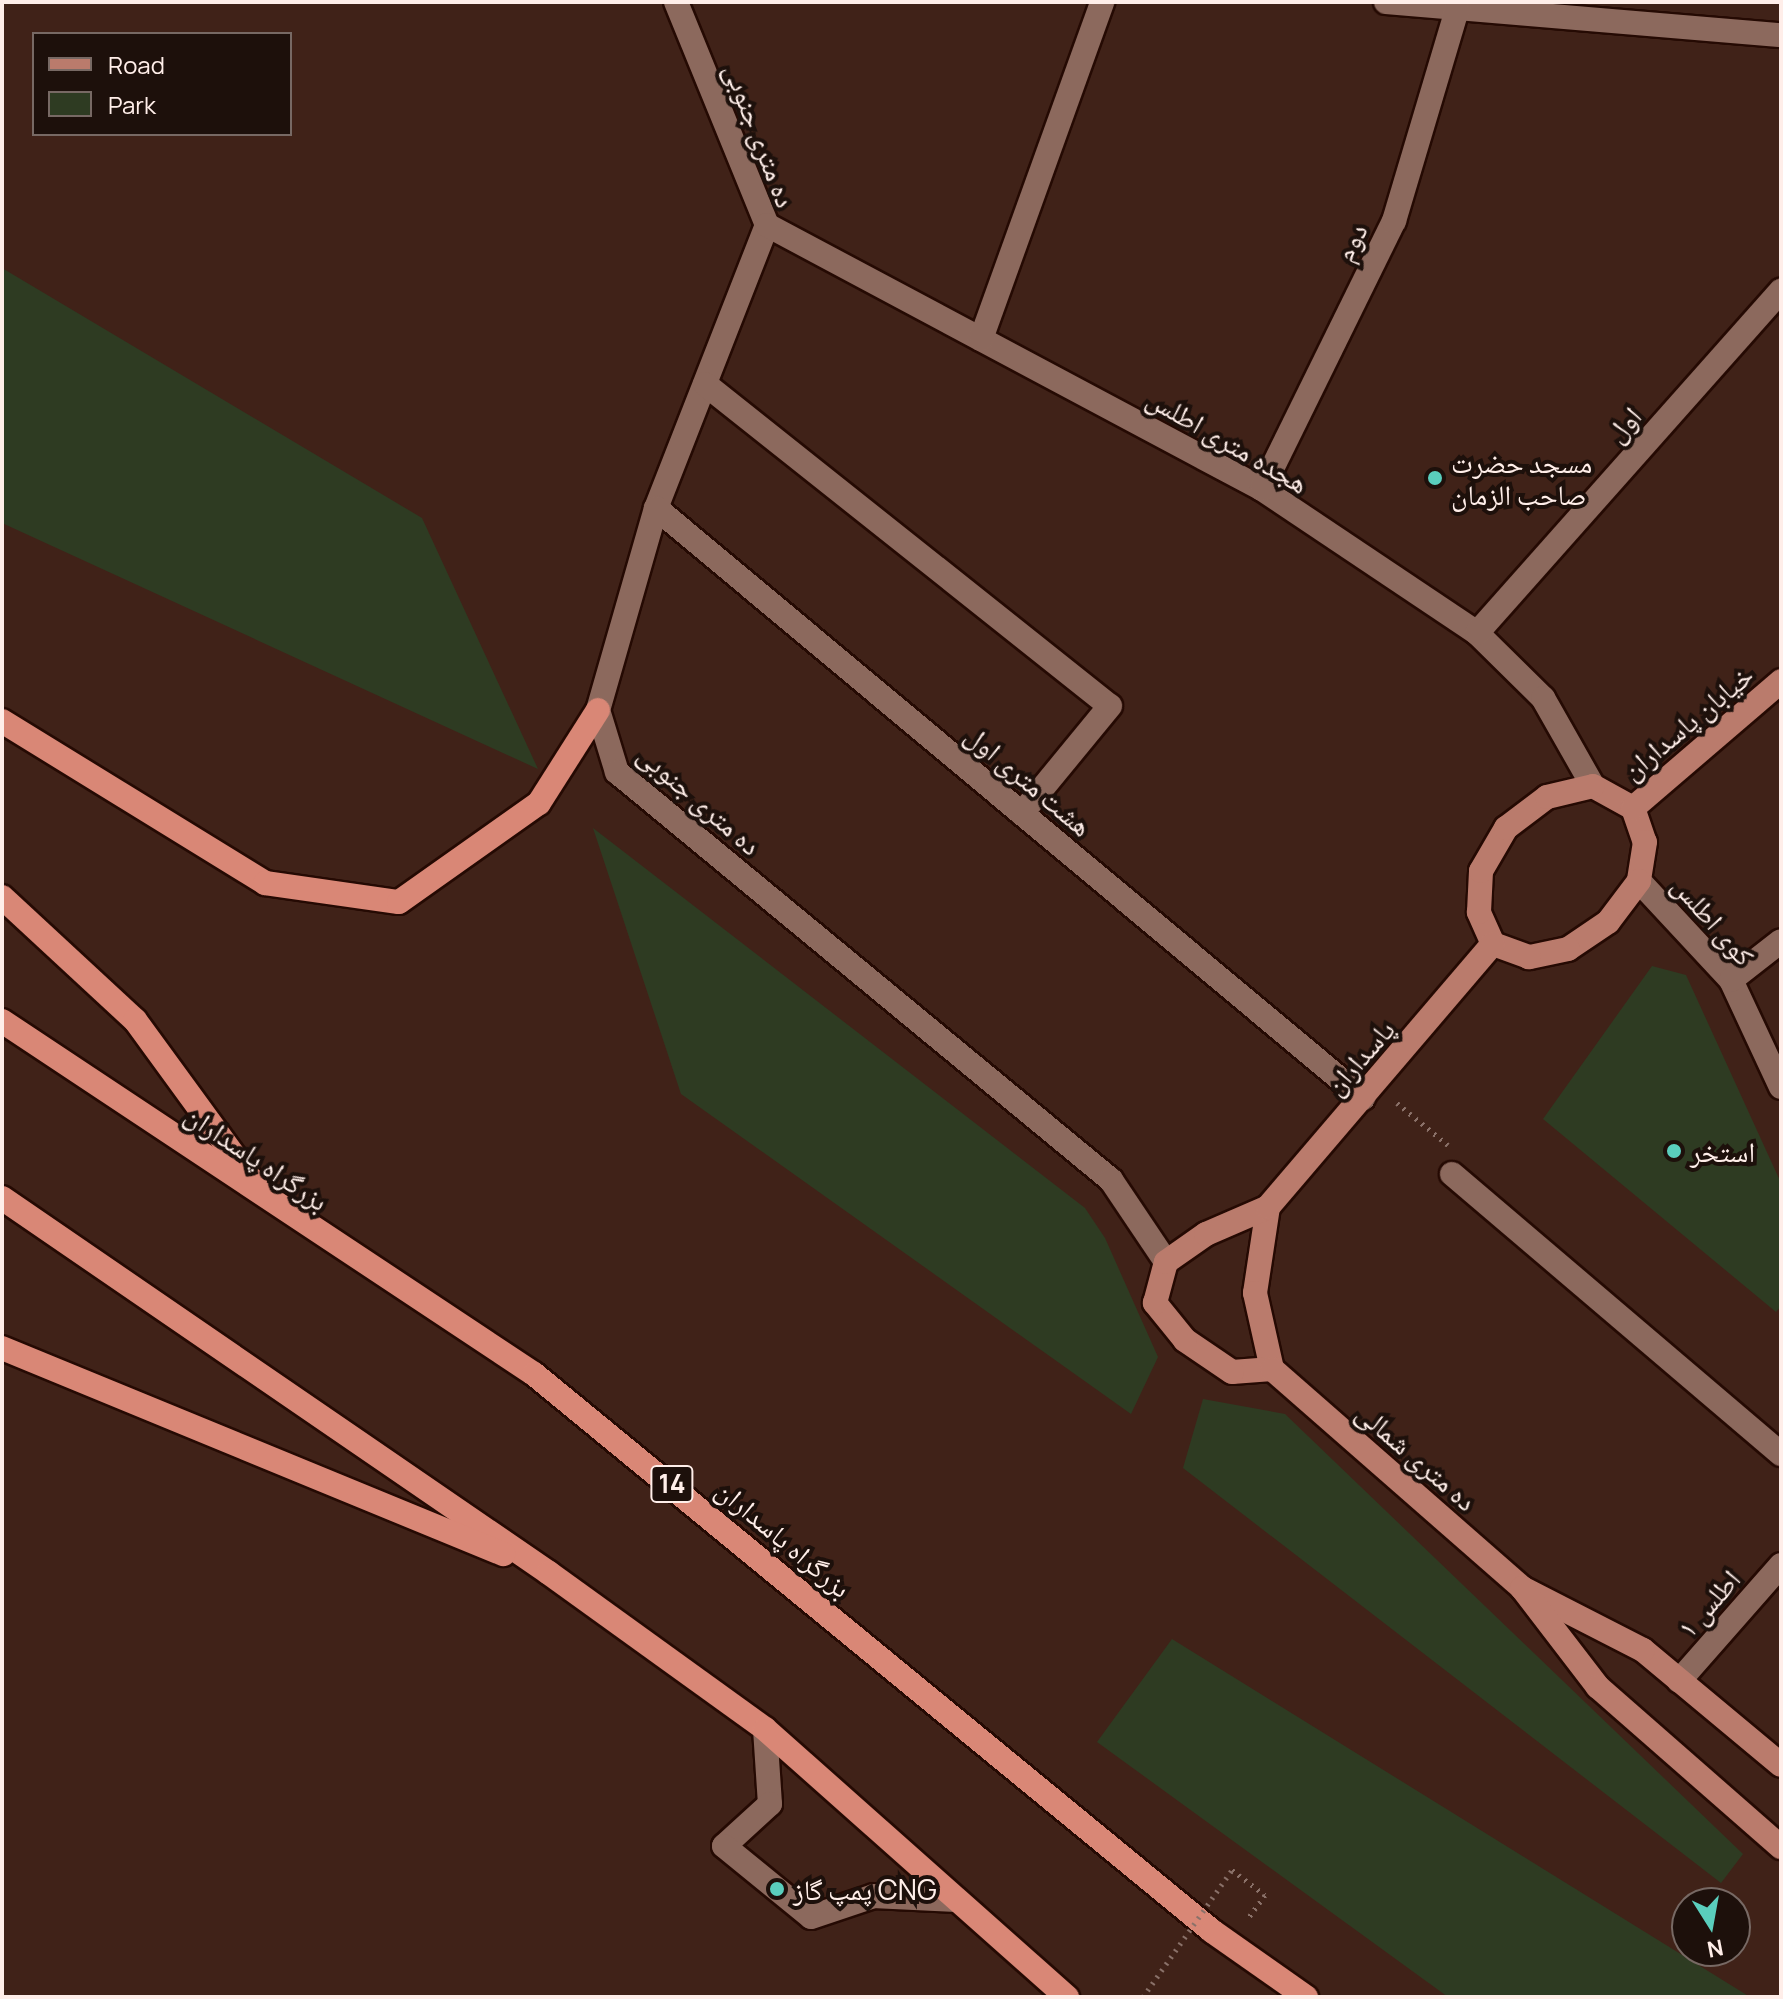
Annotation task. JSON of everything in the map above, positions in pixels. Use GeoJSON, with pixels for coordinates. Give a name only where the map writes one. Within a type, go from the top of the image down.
{"type":"FeatureCollection","features":[{"type":"Feature","properties":{"kind":"highway"},"geometry":{"type":"LineString","coordinates":[[2,721],[265,883],[399,902],[539,803],[598,710]]}},
{"type":"Feature","properties":{"kind":"highway"},"geometry":{"type":"LineString","coordinates":[[2,897],[135,1020],[266,1201]]}},
{"type":"Feature","properties":{"kind":"highway","name":"بزرگراه پاسداران"},"geometry":{"type":"LineString","coordinates":[[2,1021],[266,1201],[534,1374],[595,1420],[1212,1931],[1306,1997]]}},
{"type":"Feature","properties":{"kind":"highway"},"geometry":{"type":"LineString","coordinates":[[2,1198],[549,1573],[765,1729],[1067,1997]]}},
{"type":"Feature","properties":{"kind":"highway"},"geometry":{"type":"LineString","coordinates":[[2,1348],[549,1573]]}},
{"type":"Feature","properties":{"kind":"main road","name":"خیابان پاسداران"},"geometry":{"type":"LineString","coordinates":[[1633,808],[1781,681]]}},
{"type":"Feature","properties":{"kind":"main road"},"geometry":{"type":"LineString","coordinates":[[1593,786],[1633,808],[1645,842],[1639,881],[1608,922],[1568,949],[1529,957],[1493,944],[1479,912],[1481,871],[1506,828],[1547,797],[1593,786]]}},
{"type":"Feature","properties":{"kind":"main road","name":"پاسداران"},"geometry":{"type":"LineString","coordinates":[[1166,1262],[1206,1234],[1268,1207],[1493,944]]}},
{"type":"Feature","properties":{"kind":"main road"},"geometry":{"type":"LineString","coordinates":[[1166,1262],[1155,1303],[1185,1340],[1232,1372],[1272,1369],[1255,1293],[1268,1207]]}},
{"type":"Feature","properties":{"kind":"main road","name":"ده متری شمالی"},"geometry":{"type":"LineString","coordinates":[[1272,1369],[1522,1588]]}},
{"type":"Feature","properties":{"kind":"main road"},"geometry":{"type":"LineString","coordinates":[[1522,1588],[1643,1650],[1781,1765]]}},
{"type":"Feature","properties":{"kind":"main road"},"geometry":{"type":"LineString","coordinates":[[1522,1588],[1598,1687],[1781,1847]]}},
{"type":"Feature","properties":{"kind":"street","name":"ده متری جنوبی"},"geometry":{"type":"LineString","coordinates":[[676,2],[767,225],[656,508],[598,710],[617,772],[1111,1180],[1166,1262]]}},
{"type":"Feature","properties":{"kind":"street"},"geometry":{"type":"LineString","coordinates":[[981,339],[1102,2]]}},
{"type":"Feature","properties":{"kind":"street"},"geometry":{"type":"LineString","coordinates":[[1386,2],[1781,35]]}},
{"type":"Feature","properties":{"kind":"street","name":"دوم"},"geometry":{"type":"LineString","coordinates":[[1262,489],[1394,221],[1457,9]]}},
{"type":"Feature","properties":{"kind":"street","name":"هجده متری اطلس"},"geometry":{"type":"LineString","coordinates":[[767,225],[1262,489],[1477,633],[1543,698],[1593,786]]}},
{"type":"Feature","properties":{"kind":"street","name":"اول"},"geometry":{"type":"LineString","coordinates":[[1477,633],[1781,291]]}},
{"type":"Feature","properties":{"kind":"street"},"geometry":{"type":"LineString","coordinates":[[705,384],[1110,706],[1022,813]]}},
{"type":"Feature","properties":{"kind":"street","name":"هشت متری اول"},"geometry":{"type":"LineString","coordinates":[[656,508],[1022,813],[1369,1091]]}},
{"type":"Feature","properties":{"kind":"street","name":"کوی اطلس"},"geometry":{"type":"LineString","coordinates":[[1639,881],[1731,980],[1781,1087]]}},
{"type":"Feature","properties":{"kind":"street"},"geometry":{"type":"LineString","coordinates":[[1731,980],[1781,941]]}},
{"type":"Feature","properties":{"kind":"street"},"geometry":{"type":"LineString","coordinates":[[1452,1174],[1781,1454]]}},
{"type":"Feature","properties":{"kind":"street","name":"اطلس ۱"},"geometry":{"type":"LineString","coordinates":[[1679,1681],[1781,1565]]}},
{"type":"Feature","properties":{"kind":"street"},"geometry":{"type":"LineString","coordinates":[[765,1729],[770,1804],[724,1846],[811,1917],[874,1896],[955,1900]]}},
{"type":"Feature","properties":{"kind":"path"},"geometry":{"type":"LineString","coordinates":[[1369,1091],[1464,1159],[1452,1174]]}},
{"type":"Feature","properties":{"kind":"path"},"geometry":{"type":"LineString","coordinates":[[1143,1997],[1232,1870],[1265,1895]]}},
{"type":"Feature","properties":{"kind":"green space"},"geometry":{"type":"Polygon","coordinates":[[[2,268],[422,518],[538,769],[2,523],[2,268]]]}},
{"type":"Feature","properties":{"kind":"green space"},"geometry":{"type":"Polygon","coordinates":[[[593,828],[1085,1208],[1105,1238],[1158,1357],[1131,1414],[681,1094],[593,828]]]}},
{"type":"Feature","properties":{"kind":"green space","name":"استخر"},"geometry":{"type":"Polygon","coordinates":[[[1652,966],[1686,975],[1781,1183],[1781,1306],[1776,1312],[1543,1119],[1652,966]]]}},
{"type":"Feature","properties":{"kind":"green space"},"geometry":{"type":"Polygon","coordinates":[[[1203,1399],[1285,1414],[1743,1854],[1721,1883],[1183,1468],[1203,1399]]]}},
{"type":"Feature","properties":{"kind":"green space"},"geometry":{"type":"Polygon","coordinates":[[[1172,1639],[1671,1948],[1671,1967],[1702,1967],[1750,1997],[1448,1997],[1097,1742],[1172,1639]]]}},
{"type":"Feature","properties":{"kind":"place","name":"مسجد حضرت صاحب الزمان"},"geometry":{"type":"Point","coordinates":[1435,478]}},
{"type":"Feature","properties":{"kind":"place","name":"استخر"},"geometry":{"type":"Point","coordinates":[1674,1151]}},
{"type":"Feature","properties":{"kind":"place","name":"پمپ گاز CNG"},"geometry":{"type":"Point","coordinates":[777,1889]}}]}
